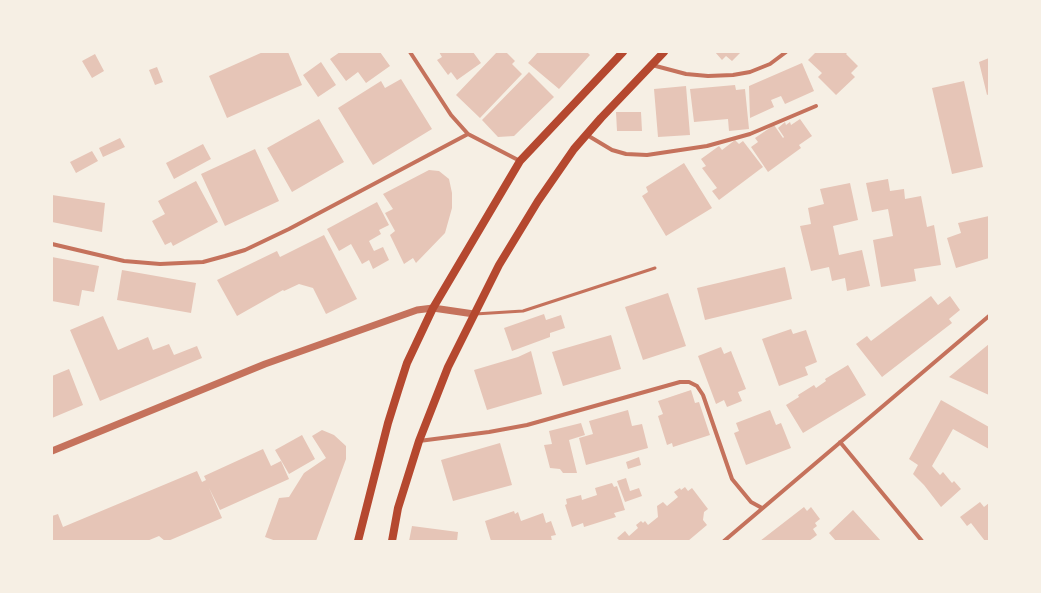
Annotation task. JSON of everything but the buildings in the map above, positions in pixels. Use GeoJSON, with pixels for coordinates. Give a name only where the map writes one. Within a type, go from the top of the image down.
{"type":"FeatureCollection","features":[{"type":"Feature","properties":{"kind":"main road"},"geometry":{"type":"LineString","coordinates":[[358,541],[388,423],[398,391],[407,363],[432,308],[520,161],[623,52]]}},
{"type":"Feature","properties":{"kind":"main road"},"geometry":{"type":"LineString","coordinates":[[392,541],[398,508],[419,441],[448,367],[514,238],[558,171],[586,134],[664,52]]}},
{"type":"Feature","properties":{"kind":"street"},"geometry":{"type":"LineString","coordinates":[[410,52],[451,115],[468,134],[520,161]]}},
{"type":"Feature","properties":{"kind":"street"},"geometry":{"type":"LineString","coordinates":[[652,65],[686,74],[708,76],[733,75],[765,66],[786,52]]}},
{"type":"Feature","properties":{"kind":"street"},"geometry":{"type":"LineString","coordinates":[[586,134],[612,150],[626,154],[647,155],[707,146],[743,136],[816,106]]}},
{"type":"Feature","properties":{"kind":"street"},"geometry":{"type":"LineString","coordinates":[[52,244],[71,250],[124,260],[160,264],[203,262],[245,250],[283,232],[468,134]]}},
{"type":"Feature","properties":{"kind":"street"},"geometry":{"type":"LineString","coordinates":[[52,450],[265,364],[417,310],[432,308],[474,314]]}},
{"type":"Feature","properties":{"kind":"street"},"geometry":{"type":"LineString","coordinates":[[724,541],[989,316]]}},
{"type":"Feature","properties":{"kind":"street"},"geometry":{"type":"LineString","coordinates":[[419,441],[489,432],[527,425],[680,382],[689,382],[697,386],[703,395],[732,479],[751,502],[762,508]]}},
{"type":"Feature","properties":{"kind":"street"},"geometry":{"type":"LineString","coordinates":[[840,442],[922,541]]}},
{"type":"Feature","properties":{"kind":"lane"},"geometry":{"type":"LineString","coordinates":[[474,314],[523,311],[654,268]]}}]}
